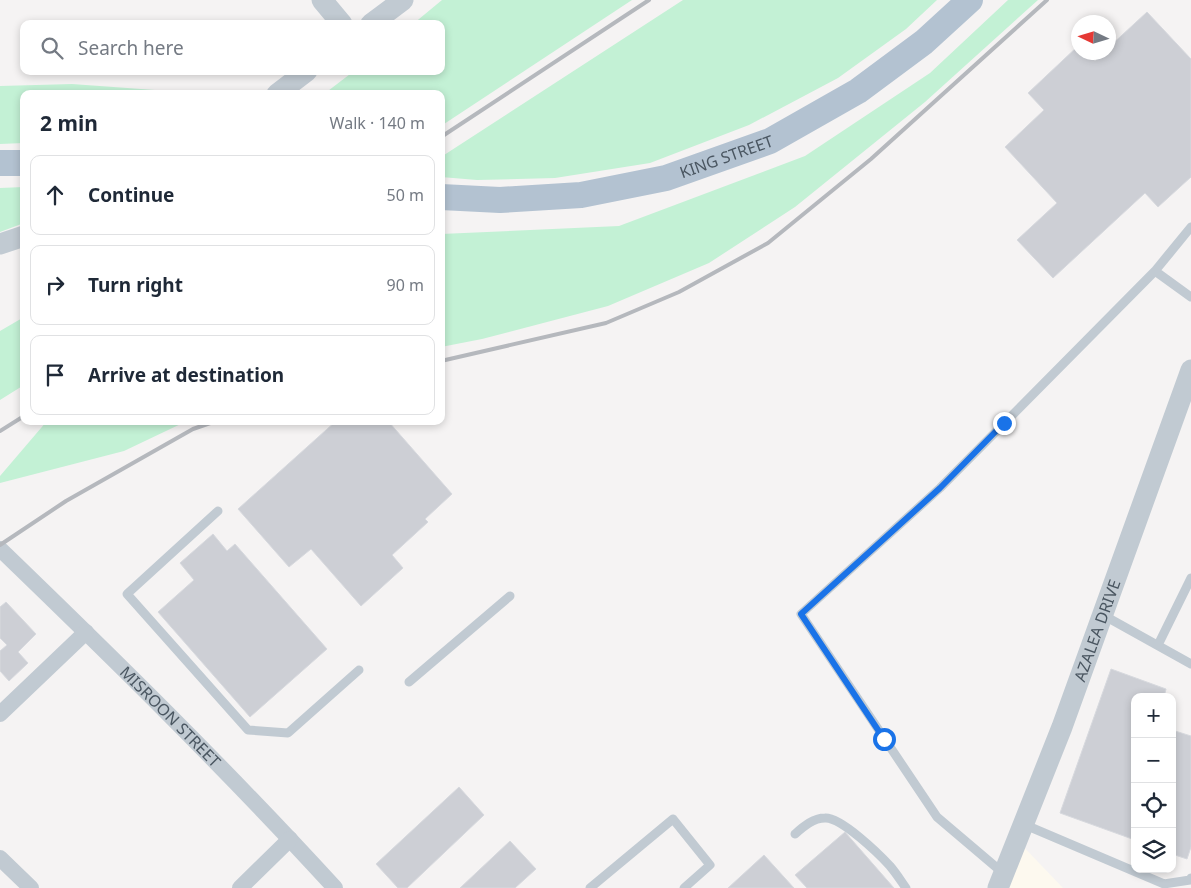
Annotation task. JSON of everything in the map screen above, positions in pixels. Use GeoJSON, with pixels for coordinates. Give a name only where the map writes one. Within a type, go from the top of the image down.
{"type":"FeatureCollection","features":[{"type":"Feature","properties":{"kind":"main road","name":"KING STREET"},"geometry":{"type":"LineString","coordinates":[[445,198],[500,200],[581,195],[666,178],[770,141],[858,91],[924,42],[970,0]]}},
{"type":"Feature","properties":{"kind":"main road"},"geometry":{"type":"LineString","coordinates":[[0,163],[20,162]]}},
{"type":"Feature","properties":{"kind":"street"},"geometry":{"type":"LineString","coordinates":[[322,0],[339,20]]}},
{"type":"Feature","properties":{"kind":"street"},"geometry":{"type":"LineString","coordinates":[[376,20],[402,0]]}},
{"type":"Feature","properties":{"kind":"street"},"geometry":{"type":"LineString","coordinates":[[282,90],[302,75]]}},
{"type":"Feature","properties":{"kind":"street"},"geometry":{"type":"LineString","coordinates":[[0,244],[20,237]]}},
{"type":"Feature","properties":{"kind":"street","name":"AZALEA DRIVE"},"geometry":{"type":"LineString","coordinates":[[1001,881],[1062,727],[1191,370]]}},
{"type":"Feature","properties":{"kind":"street","name":"MISROON STREET"},"geometry":{"type":"LineString","coordinates":[[0,549],[86,632],[290,839],[335,888]]}},
{"type":"Feature","properties":{"kind":"street"},"geometry":{"type":"LineString","coordinates":[[0,714],[86,632]]}},
{"type":"Feature","properties":{"kind":"street"},"geometry":{"type":"LineString","coordinates":[[240,888],[290,839]]}},
{"type":"Feature","properties":{"kind":"street"},"geometry":{"type":"LineString","coordinates":[[0,858],[31,888]]}},
{"type":"Feature","properties":{"kind":"lane"},"geometry":{"type":"LineString","coordinates":[[1001,881],[937,817],[801,614],[940,488],[1155,271],[1191,227]]}},
{"type":"Feature","properties":{"kind":"lane"},"geometry":{"type":"LineString","coordinates":[[1155,271],[1191,297]]}},
{"type":"Feature","properties":{"kind":"lane"},"geometry":{"type":"LineString","coordinates":[[218,511],[127,594],[133,601],[248,730],[288,733],[359,670]]}},
{"type":"Feature","properties":{"kind":"lane"},"geometry":{"type":"LineString","coordinates":[[1158,646],[1191,578]]}},
{"type":"Feature","properties":{"kind":"lane"},"geometry":{"type":"LineString","coordinates":[[409,682],[510,596]]}},
{"type":"Feature","properties":{"kind":"lane"},"geometry":{"type":"LineString","coordinates":[[1103,614],[1191,664]]}},
{"type":"Feature","properties":{"kind":"lane"},"geometry":{"type":"LineString","coordinates":[[795,834],[818,818],[827,817],[852,830],[890,866],[906,888]]}},
{"type":"Feature","properties":{"kind":"lane"},"geometry":{"type":"LineString","coordinates":[[590,888],[672,819],[710,865],[684,888]]}},
{"type":"Feature","properties":{"kind":"lane"},"geometry":{"type":"LineString","coordinates":[[1023,824],[1164,884],[1190,880],[1191,878]]}},
{"type":"Feature","properties":{"kind":"shaded area"},"geometry":{"type":"Polygon","coordinates":[[[1017,840],[1063,888],[998,888],[1017,840]]]}},
{"type":"Feature","properties":{"kind":"green space"},"geometry":{"type":"Polygon","coordinates":[[[442,0],[632,0],[445,123],[445,90],[329,90],[349,75],[445,75],[445,20],[418,20],[442,0]]]}},
{"type":"Feature","properties":{"kind":"green space"},"geometry":{"type":"Polygon","coordinates":[[[683,0],[937,0],[906,29],[838,78],[749,125],[650,163],[555,178],[477,180],[445,177],[445,154],[683,0]]]}},
{"type":"Feature","properties":{"kind":"green space"},"geometry":{"type":"Polygon","coordinates":[[[1008,0],[1038,0],[925,102],[795,207],[709,263],[608,306],[482,339],[445,346],[445,234],[619,226],[805,156],[930,73],[1008,0]]]}},
{"type":"Feature","properties":{"kind":"green space"},"geometry":{"type":"Polygon","coordinates":[[[72,84],[155,90],[20,90],[20,143],[0,144],[0,86],[72,84]]]}},
{"type":"Feature","properties":{"kind":"green space"},"geometry":{"type":"Polygon","coordinates":[[[20,187],[20,224],[0,232],[0,188],[20,187]]]}},
{"type":"Feature","properties":{"kind":"green space"},"geometry":{"type":"Polygon","coordinates":[[[20,319],[20,388],[0,400],[0,331],[20,319]]]}},
{"type":"Feature","properties":{"kind":"green space"},"geometry":{"type":"Polygon","coordinates":[[[44,425],[179,425],[124,451],[0,483],[0,476],[44,425]]]}},
{"type":"Feature","properties":{"kind":"building"},"geometry":{"type":"Polygon","coordinates":[[[1147,12],[1191,59],[1191,177],[1158,207],[1145,193],[1053,278],[1017,240],[1057,203],[1005,147],[1044,110],[1028,93],[1071,53],[1071,60],[1116,60],[1116,41],[1147,12]]]}},
{"type":"Feature","properties":{"kind":"building"},"geometry":{"type":"Polygon","coordinates":[[[332,425],[392,425],[452,494],[425,519],[428,522],[392,555],[403,568],[361,606],[311,549],[289,567],[238,509],[332,425]]]}},
{"type":"Feature","properties":{"kind":"building"},"geometry":{"type":"Polygon","coordinates":[[[213,534],[227,551],[235,544],[327,649],[250,717],[158,612],[194,580],[180,563],[213,534]]]}},
{"type":"Feature","properties":{"kind":"building"},"geometry":{"type":"Polygon","coordinates":[[[6,602],[36,634],[18,652],[28,663],[9,681],[0,671],[0,651],[7,645],[0,638],[0,607],[6,602]]]}},
{"type":"Feature","properties":{"kind":"building"},"geometry":{"type":"Polygon","coordinates":[[[1111,669],[1166,689],[1165,693],[1131,693],[1131,839],[1060,813],[1111,669]]]}},
{"type":"Feature","properties":{"kind":"building"},"geometry":{"type":"Polygon","coordinates":[[[1176,731],[1191,736],[1191,847],[1187,859],[1176,855],[1176,731]]]}},
{"type":"Feature","properties":{"kind":"building"},"geometry":{"type":"Polygon","coordinates":[[[459,787],[484,815],[407,888],[398,888],[376,864],[459,787]]]}},
{"type":"Feature","properties":{"kind":"building"},"geometry":{"type":"Polygon","coordinates":[[[845,832],[894,888],[807,888],[795,875],[845,832]]]}},
{"type":"Feature","properties":{"kind":"building"},"geometry":{"type":"Polygon","coordinates":[[[510,841],[536,869],[515,888],[460,888],[510,841]]]}},
{"type":"Feature","properties":{"kind":"building"},"geometry":{"type":"Polygon","coordinates":[[[764,855],[794,888],[728,888],[764,855]]]}},
{"type":"Feature","properties":{"kind":"railway"},"geometry":{"type":"LineString","coordinates":[[445,134],[649,0]]}},
{"type":"Feature","properties":{"kind":"railway"},"geometry":{"type":"LineString","coordinates":[[445,360],[606,323],[679,292],[768,243],[871,159],[1047,0]]}},
{"type":"Feature","properties":{"kind":"railway"},"geometry":{"type":"LineString","coordinates":[[0,431],[20,418]]}},
{"type":"Feature","properties":{"kind":"railway"},"geometry":{"type":"LineString","coordinates":[[0,545],[66,501],[193,429],[204,425]]}},
{"type":"Feature","properties":{"kind":"route"},"geometry":{"type":"LineString","coordinates":[[884,739],[801,614],[940,488],[1004,423]]}}]}
